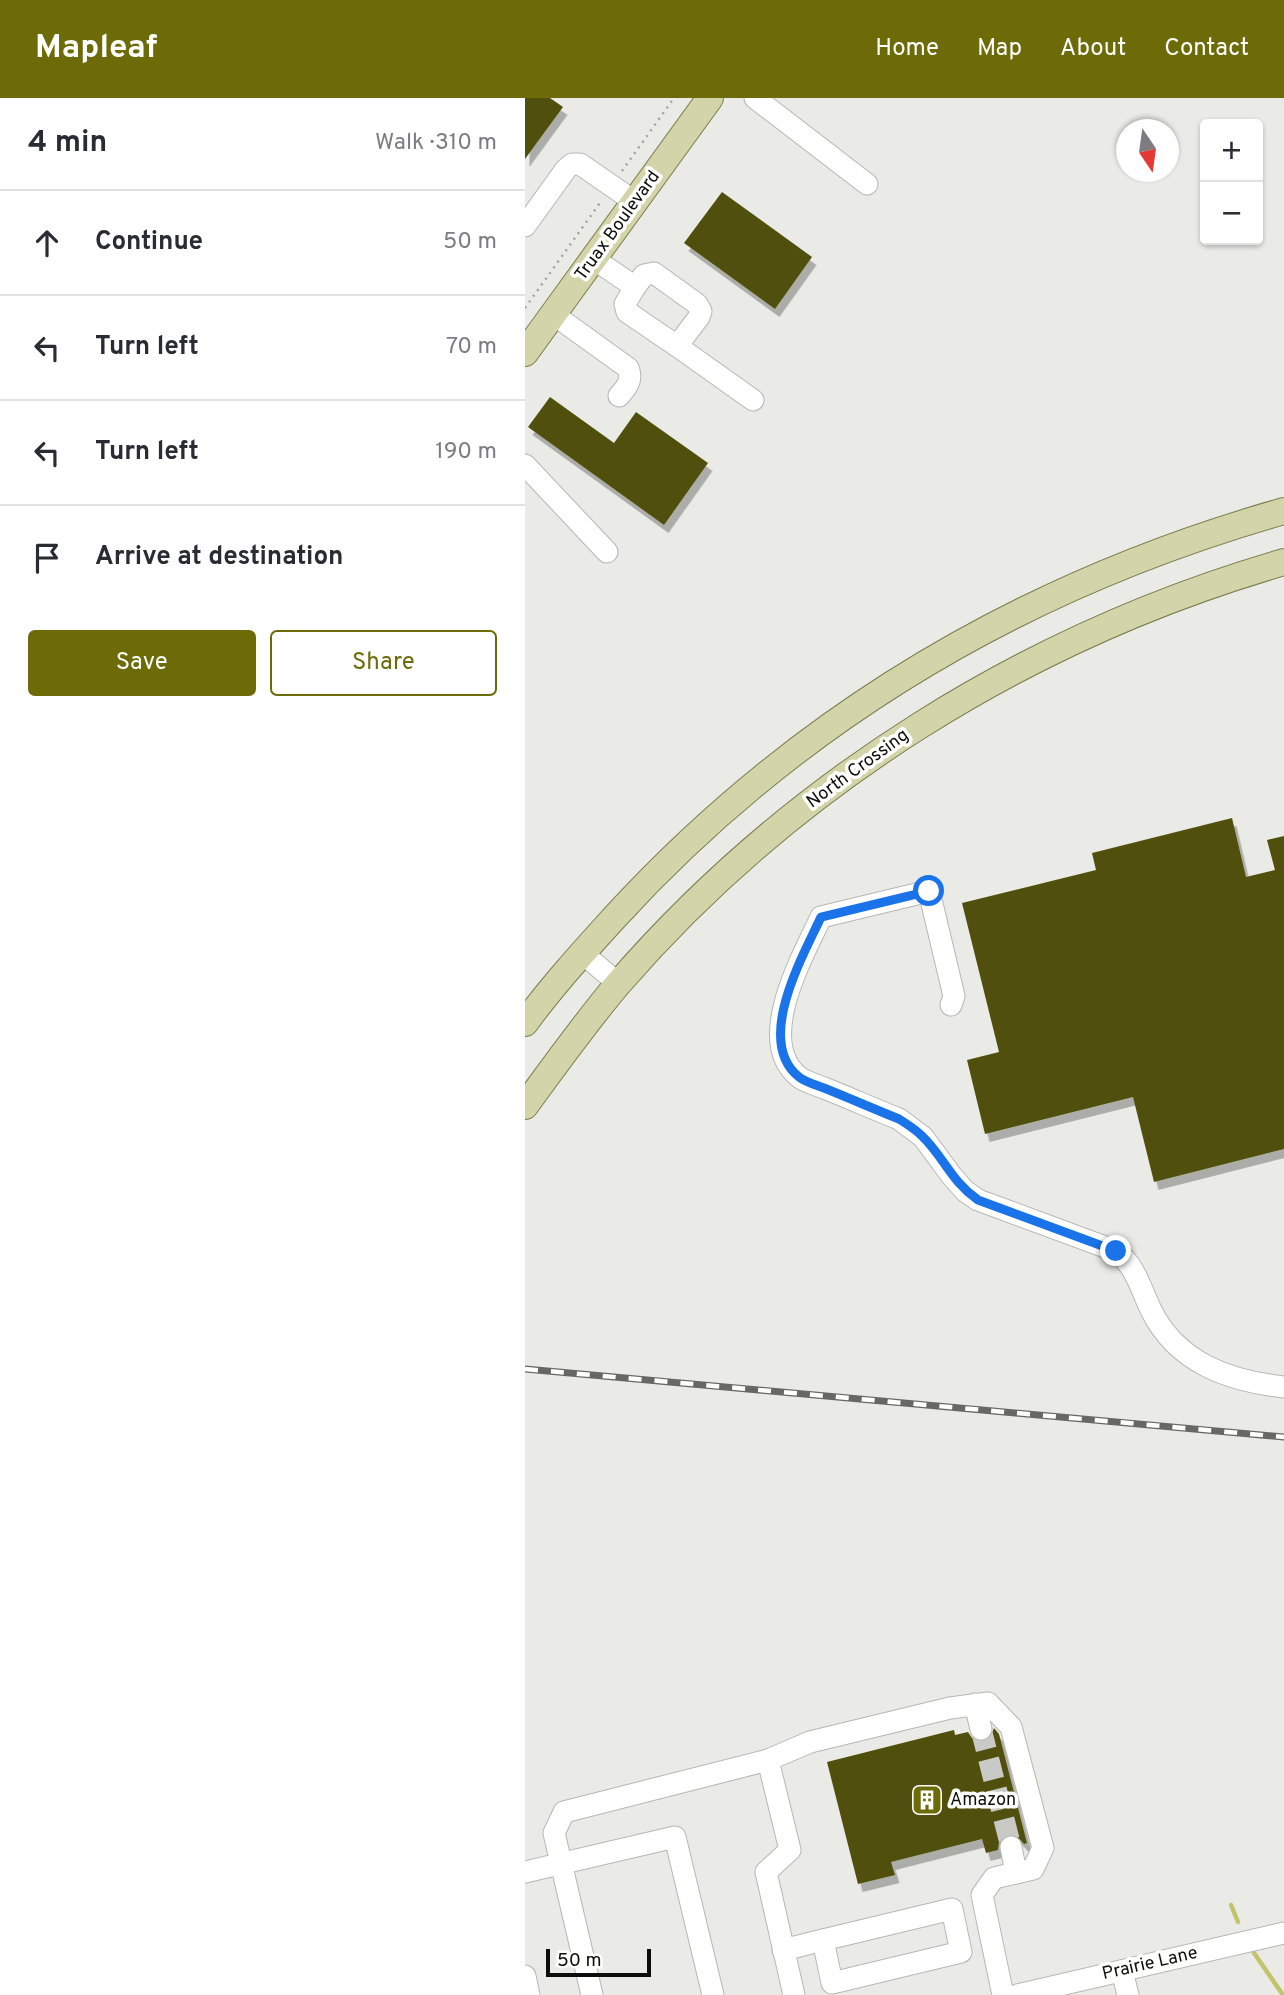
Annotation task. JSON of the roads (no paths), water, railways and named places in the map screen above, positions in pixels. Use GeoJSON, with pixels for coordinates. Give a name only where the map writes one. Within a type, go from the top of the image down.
{"type":"FeatureCollection","features":[{"type":"Feature","properties":{"kind":"main road","name":"Truax Boulevard"},"geometry":{"type":"LineString","coordinates":[[525,353],[710,98]]}},
{"type":"Feature","properties":{"kind":"main road"},"geometry":{"type":"LineString","coordinates":[[1210,532],[1259,505],[1284,498]]}},
{"type":"Feature","properties":{"kind":"main road"},"geometry":{"type":"LineString","coordinates":[[525,1023],[582,953],[652,877],[718,814],[793,753],[870,698],[951,648],[1035,604],[1122,565],[1210,532],[1284,511]]}},
{"type":"Feature","properties":{"kind":"main road","name":"North Crossing"},"geometry":{"type":"LineString","coordinates":[[525,1106],[618,984],[683,915],[751,851],[845,776],[900,737],[982,688],[1066,643],[1151,606],[1284,562]]}},
{"type":"Feature","properties":{"kind":"main road"},"geometry":{"type":"LineString","coordinates":[[1151,606],[1198,601],[1254,583],[1284,577]]}},
{"type":"Feature","properties":{"kind":"street"},"geometry":{"type":"LineString","coordinates":[[755,98],[867,184]]}},
{"type":"Feature","properties":{"kind":"street"},"geometry":{"type":"LineString","coordinates":[[525,226],[572,164],[580,164],[635,202]]}},
{"type":"Feature","properties":{"kind":"street"},"geometry":{"type":"LineString","coordinates":[[594,259],[635,287]]}},
{"type":"Feature","properties":{"kind":"street"},"geometry":{"type":"LineString","coordinates":[[677,346],[699,317],[700,307],[651,272],[644,275],[635,287],[625,304],[627,312],[753,400]]}},
{"type":"Feature","properties":{"kind":"street"},"geometry":{"type":"LineString","coordinates":[[553,314],[628,368],[631,376],[629,384],[619,396]]}},
{"type":"Feature","properties":{"kind":"street"},"geometry":{"type":"LineString","coordinates":[[525,465],[607,552]]}},
{"type":"Feature","properties":{"kind":"street"},"geometry":{"type":"LineString","coordinates":[[951,1005],[954,996],[929,891],[821,917],[786,995],[781,1018],[782,1042],[787,1061],[799,1078],[899,1119],[912,1128],[923,1137],[958,1183],[978,1200],[1116,1251],[1128,1260],[1153,1313],[1171,1341],[1195,1361],[1220,1373],[1255,1384],[1284,1387]]}},
{"type":"Feature","properties":{"kind":"street"},"geometry":{"type":"LineString","coordinates":[[582,953],[618,984]]}},
{"type":"Feature","properties":{"kind":"street"},"geometry":{"type":"LineString","coordinates":[[592,1995],[554,1833],[564,1812],[768,1760],[810,1742],[950,1708],[988,1703],[1011,1727],[1043,1848],[1034,1869],[994,1878],[982,1895],[1003,1995]]}},
{"type":"Feature","properties":{"kind":"street"},"geometry":{"type":"LineString","coordinates":[[975,1704],[981,1729]]}},
{"type":"Feature","properties":{"kind":"street"},"geometry":{"type":"LineString","coordinates":[[768,1760],[790,1850],[766,1872],[794,1995]]}},
{"type":"Feature","properties":{"kind":"street"},"geometry":{"type":"LineString","coordinates":[[525,1872],[675,1837],[713,1995]]}},
{"type":"Feature","properties":{"kind":"street"},"geometry":{"type":"LineString","coordinates":[[1011,1847],[1016,1873]]}},
{"type":"Feature","properties":{"kind":"street"},"geometry":{"type":"LineString","coordinates":[[783,1950],[823,1940],[952,1909],[961,1952],[832,1983],[823,1940]]}},
{"type":"Feature","properties":{"kind":"street","name":"Prairie Lane"},"geometry":{"type":"LineString","coordinates":[[1017,1995],[1078,1988],[1122,1971],[1284,1933]]}},
{"type":"Feature","properties":{"kind":"street"},"geometry":{"type":"LineString","coordinates":[[1122,1971],[1128,1995]]}},
{"type":"Feature","properties":{"kind":"street"},"geometry":{"type":"LineString","coordinates":[[525,1976],[529,1995]]}},
{"type":"Feature","properties":{"kind":"waterway"},"geometry":{"type":"LineString","coordinates":[[1231,1905],[1238,1922]]}},
{"type":"Feature","properties":{"kind":"waterway"},"geometry":{"type":"LineString","coordinates":[[1254,1953],[1283,1995]]}},
{"type":"Feature","properties":{"kind":"tunnel"},"geometry":{"type":"LineString","coordinates":[[981,1729],[1011,1847]]}},
{"type":"Feature","properties":{"kind":"railway"},"geometry":{"type":"LineString","coordinates":[[525,1369],[1284,1437]]}},
{"type":"Feature","properties":{"kind":"place","name":"Amazon"},"geometry":{"type":"Point","coordinates":[927,1800]}}]}
